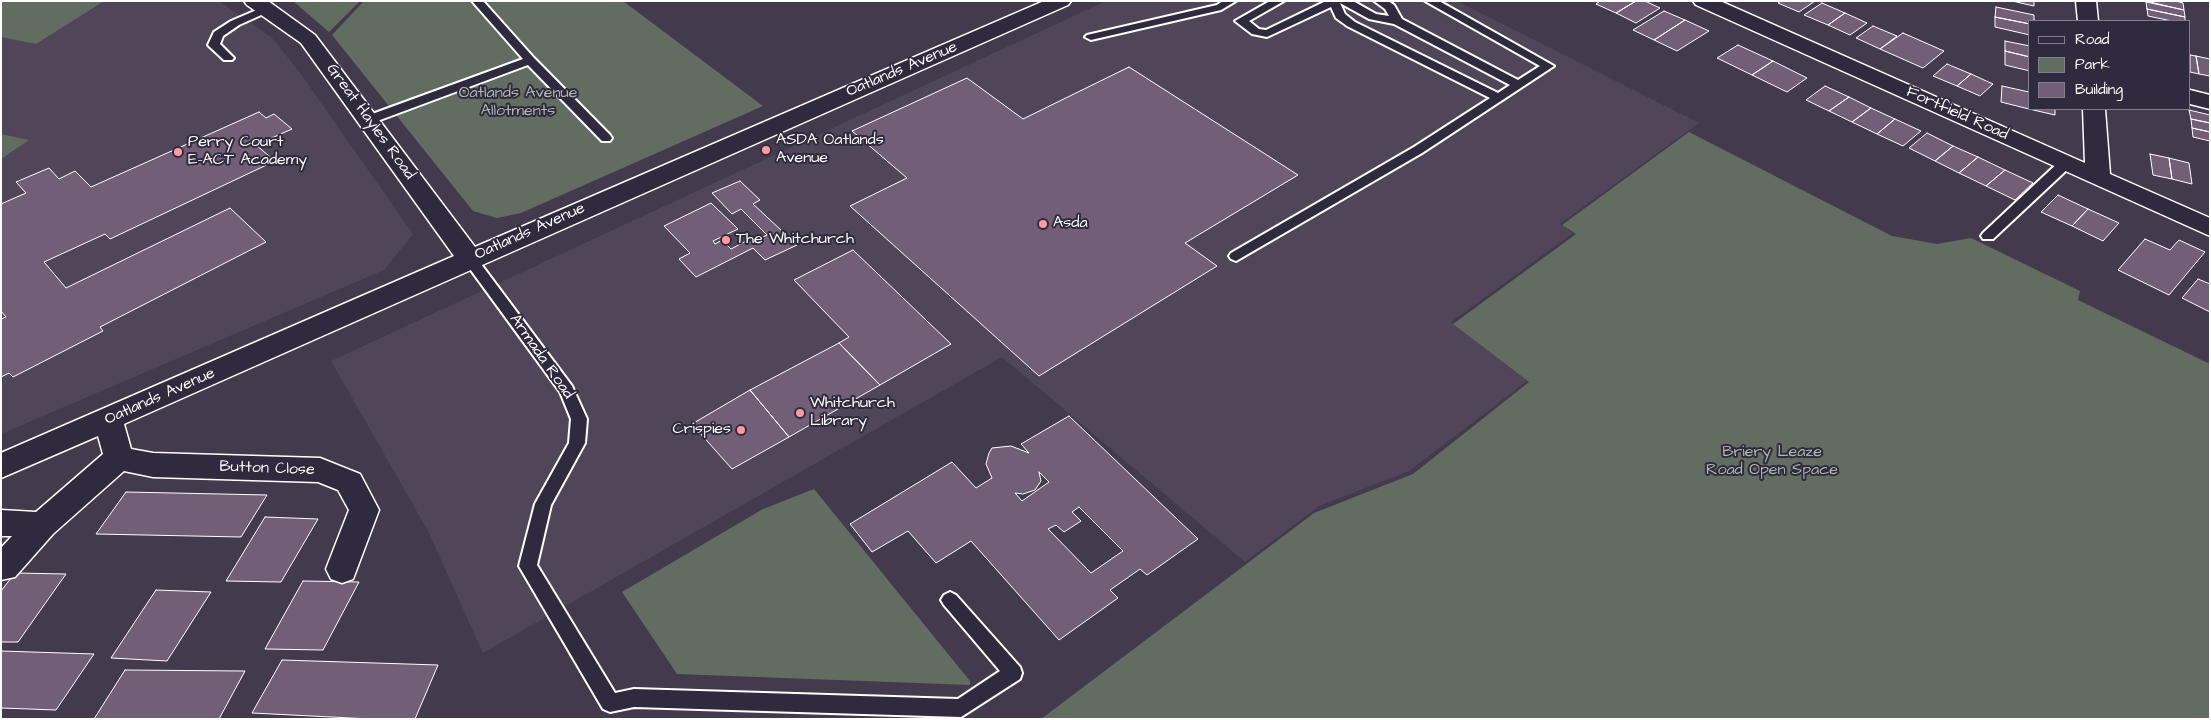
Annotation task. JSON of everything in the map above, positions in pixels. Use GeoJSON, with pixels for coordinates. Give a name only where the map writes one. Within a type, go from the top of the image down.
{"type":"FeatureCollection","features":[{"type":"Feature","properties":{"kind":"street","name":"Oatlands Avenue"},"geometry":{"type":"LineString","coordinates":[[1,466],[1061,1]]}},
{"type":"Feature","properties":{"kind":"street","name":"Fortfield Road"},"geometry":{"type":"LineString","coordinates":[[1704,1],[2210,228]]}},
{"type":"Feature","properties":{"kind":"street"},"geometry":{"type":"LineString","coordinates":[[2086,1],[2088,20]]}},
{"type":"Feature","properties":{"kind":"street","name":"Great Hayles Road"},"geometry":{"type":"LineString","coordinates":[[260,5],[308,39],[470,259]]}},
{"type":"Feature","properties":{"kind":"street"},"geometry":{"type":"LineString","coordinates":[[2191,97],[2210,102]]}},
{"type":"Feature","properties":{"kind":"street"},"geometry":{"type":"LineString","coordinates":[[2094,110],[2098,178]]}},
{"type":"Feature","properties":{"kind":"street"},"geometry":{"type":"LineString","coordinates":[[4,567],[42,525],[119,458],[108,420]]}},
{"type":"Feature","properties":{"kind":"street","name":"Button Close"},"geometry":{"type":"LineString","coordinates":[[119,458],[153,465],[320,470],[349,482],[364,510],[342,569]]}},
{"type":"Feature","properties":{"kind":"street"},"geometry":{"type":"LineString","coordinates":[[1,523],[42,525]]}},
{"type":"Feature","properties":{"kind":"lane"},"geometry":{"type":"LineString","coordinates":[[477,1],[530,60],[606,138]]}},
{"type":"Feature","properties":{"kind":"lane"},"geometry":{"type":"LineString","coordinates":[[1091,37],[1220,6],[1231,1]]}},
{"type":"Feature","properties":{"kind":"lane"},"geometry":{"type":"LineString","coordinates":[[1279,1],[1242,21],[1256,32],[1268,34],[1337,2],[1372,17],[1397,21],[1519,85]]}},
{"type":"Feature","properties":{"kind":"lane"},"geometry":{"type":"LineString","coordinates":[[1379,1],[1390,7],[1397,21]]}},
{"type":"Feature","properties":{"kind":"lane"},"geometry":{"type":"LineString","coordinates":[[1236,256],[1418,150],[1548,66],[1430,1]]}},
{"type":"Feature","properties":{"kind":"lane"},"geometry":{"type":"LineString","coordinates":[[1337,2],[1340,16],[1351,24],[1498,98]]}},
{"type":"Feature","properties":{"kind":"lane"},"geometry":{"type":"LineString","coordinates":[[228,58],[214,45],[218,34],[260,5]]}},
{"type":"Feature","properties":{"kind":"lane"},"geometry":{"type":"LineString","coordinates":[[368,120],[530,60]]}},
{"type":"Feature","properties":{"kind":"lane"},"geometry":{"type":"LineString","coordinates":[[1988,236],[2066,163]]}},
{"type":"Feature","properties":{"kind":"lane","name":"Armada Road"},"geometry":{"type":"LineString","coordinates":[[470,259],[567,390],[579,419],[577,444],[543,504],[528,566],[610,704],[634,698],[961,708],[1013,673],[950,600]]}},
{"type":"Feature","properties":{"kind":"shaded area","name":"Perry Court E-ACT Academy"},"geometry":{"type":"Polygon","coordinates":[[[1,1],[219,1],[272,38],[298,70],[413,234],[384,270],[1,434],[1,1]]]}},
{"type":"Feature","properties":{"kind":"shaded area"},"geometry":{"type":"Polygon","coordinates":[[[1106,1],[1457,1],[1699,123],[1560,224],[1573,233],[1451,322],[1527,381],[1409,471],[1319,506],[1245,562],[1002,357],[483,653],[428,531],[331,361],[1106,1]]]}},
{"type":"Feature","properties":{"kind":"green space"},"geometry":{"type":"Polygon","coordinates":[[[1,1],[104,1],[36,44],[1,37],[1,1]]]}},
{"type":"Feature","properties":{"kind":"green space"},"geometry":{"type":"Polygon","coordinates":[[[293,1],[360,1],[329,32],[293,1]]]}},
{"type":"Feature","properties":{"kind":"green space","name":"Oatlands Avenue Allotments"},"geometry":{"type":"Polygon","coordinates":[[[364,1],[623,1],[763,106],[521,213],[497,218],[473,211],[332,35],[364,1]]]}},
{"type":"Feature","properties":{"kind":"green space","name":"Briery Leaze Road Open Space"},"geometry":{"type":"Polygon","coordinates":[[[1689,132],[1892,236],[1937,244],[1971,238],[2080,291],[2078,300],[2210,364],[2210,719],[1041,719],[1314,513],[1413,474],[1529,382],[1453,324],[1576,234],[1562,225],[1689,132]]]}},
{"type":"Feature","properties":{"kind":"green space"},"geometry":{"type":"Polygon","coordinates":[[[1,134],[29,140],[1,159],[1,134]]]}},
{"type":"Feature","properties":{"kind":"green space"},"geometry":{"type":"Polygon","coordinates":[[[814,489],[970,681],[970,685],[677,674],[622,592],[763,509],[814,489]]]}},
{"type":"Feature","properties":{"kind":"building"},"geometry":{"type":"Polygon","coordinates":[[[1600,1],[1636,1],[1616,13],[1596,4],[1600,1]]]}},
{"type":"Feature","properties":{"kind":"building"},"geometry":{"type":"Polygon","coordinates":[[[1636,1],[1645,1],[1660,8],[1636,23],[1616,13],[1636,1]]]}},
{"type":"Feature","properties":{"kind":"building"},"geometry":{"type":"Polygon","coordinates":[[[1781,1],[1815,1],[1799,12],[1778,3],[1781,1]]]}},
{"type":"Feature","properties":{"kind":"building"},"geometry":{"type":"Polygon","coordinates":[[[2012,1],[2034,1],[2034,6],[2012,1]]]}},
{"type":"Feature","properties":{"kind":"building"},"geometry":{"type":"Polygon","coordinates":[[[2146,1],[2176,1],[2183,3],[2184,10],[2146,1]]]}},
{"type":"Feature","properties":{"kind":"building"},"geometry":{"type":"Polygon","coordinates":[[[2146,2],[2184,10],[2185,17],[2147,9],[2146,2]]]}},
{"type":"Feature","properties":{"kind":"building"},"geometry":{"type":"Polygon","coordinates":[[[1822,3],[1845,13],[1828,25],[1804,15],[1822,3]]]}},
{"type":"Feature","properties":{"kind":"building"},"geometry":{"type":"Polygon","coordinates":[[[1996,7],[2034,15],[2034,20],[2028,20],[2028,24],[1995,17],[1996,7]]]}},
{"type":"Feature","properties":{"kind":"building"},"geometry":{"type":"Polygon","coordinates":[[[2147,9],[2185,17],[2185,20],[2167,20],[2148,16],[2147,9]]]}},
{"type":"Feature","properties":{"kind":"building"},"geometry":{"type":"Polygon","coordinates":[[[1664,11],[1685,20],[1654,40],[1633,30],[1664,11]]]}},
{"type":"Feature","properties":{"kind":"building"},"geometry":{"type":"Polygon","coordinates":[[[1845,13],[1867,23],[1850,35],[1828,25],[1845,13]]]}},
{"type":"Feature","properties":{"kind":"building"},"geometry":{"type":"Polygon","coordinates":[[[1995,17],[2028,24],[2028,35],[1995,27],[1995,17]]]}},
{"type":"Feature","properties":{"kind":"building"},"geometry":{"type":"Polygon","coordinates":[[[1685,20],[1709,31],[1677,51],[1654,40],[1685,20]]]}},
{"type":"Feature","properties":{"kind":"building"},"geometry":{"type":"Polygon","coordinates":[[[1873,26],[1897,36],[1880,49],[1856,38],[1873,26]]]}},
{"type":"Feature","properties":{"kind":"building"},"geometry":{"type":"Polygon","coordinates":[[[1903,33],[1944,51],[1923,68],[1880,49],[1903,33]]]}},
{"type":"Feature","properties":{"kind":"building"},"geometry":{"type":"Polygon","coordinates":[[[2005,41],[2028,46],[2028,57],[2005,51],[2005,41]]]}},
{"type":"Feature","properties":{"kind":"building"},"geometry":{"type":"Polygon","coordinates":[[[1738,45],[1773,61],[1752,75],[1717,58],[1738,45]]]}},
{"type":"Feature","properties":{"kind":"building"},"geometry":{"type":"Polygon","coordinates":[[[2005,51],[2028,57],[2028,71],[2005,65],[2005,51]]]}},
{"type":"Feature","properties":{"kind":"building"},"geometry":{"type":"Polygon","coordinates":[[[2191,55],[2196,56],[2199,74],[2191,72],[2191,55]]]}},
{"type":"Feature","properties":{"kind":"building"},"geometry":{"type":"Polygon","coordinates":[[[2196,56],[2210,59],[2210,76],[2199,74],[2196,56]]]}},
{"type":"Feature","properties":{"kind":"building"},"geometry":{"type":"Polygon","coordinates":[[[1773,61],[1807,78],[1787,92],[1752,75],[1773,61]]]}},
{"type":"Feature","properties":{"kind":"building"},"geometry":{"type":"Polygon","coordinates":[[[1947,64],[1971,74],[1957,86],[1933,76],[1947,64]]]}},
{"type":"Feature","properties":{"kind":"building","name":"Asda"},"geometry":{"type":"Polygon","coordinates":[[[1129,67],[1298,175],[1185,243],[1217,266],[1039,376],[850,206],[907,178],[852,131],[967,78],[1023,119],[1129,67]]]}},
{"type":"Feature","properties":{"kind":"building"},"geometry":{"type":"Polygon","coordinates":[[[1971,74],[1993,84],[1980,96],[1957,86],[1971,74]]]}},
{"type":"Feature","properties":{"kind":"building"},"geometry":{"type":"Polygon","coordinates":[[[1825,86],[1849,97],[1829,111],[1806,100],[1825,86]]]}},
{"type":"Feature","properties":{"kind":"building"},"geometry":{"type":"Polygon","coordinates":[[[2002,86],[2028,92],[2028,109],[2001,102],[2002,86]]]}},
{"type":"Feature","properties":{"kind":"building"},"geometry":{"type":"Polygon","coordinates":[[[1849,97],[1871,108],[1852,122],[1829,111],[1849,97]]]}},
{"type":"Feature","properties":{"kind":"building"},"geometry":{"type":"Polygon","coordinates":[[[1871,108],[1895,119],[1877,134],[1852,122],[1871,108]]]}},
{"type":"Feature","properties":{"kind":"building"},"geometry":{"type":"Polygon","coordinates":[[[2033,110],[2055,110],[2055,115],[2033,110]]]}},
{"type":"Feature","properties":{"kind":"building"},"geometry":{"type":"Polygon","coordinates":[[[2189,110],[2210,115],[2210,123],[2191,119],[2189,110]]]}},
{"type":"Feature","properties":{"kind":"building"},"geometry":{"type":"Polygon","coordinates":[[[259,112],[266,118],[274,114],[292,129],[256,145],[275,161],[110,239],[105,234],[44,262],[66,288],[230,208],[266,242],[100,327],[103,331],[13,377],[9,373],[1,377],[1,319],[6,317],[1,311],[1,204],[26,193],[16,182],[49,168],[59,179],[75,171],[91,187],[259,112]]]}},
{"type":"Feature","properties":{"kind":"building"},"geometry":{"type":"Polygon","coordinates":[[[1895,119],[1921,131],[1903,146],[1877,134],[1895,119]]]}},
{"type":"Feature","properties":{"kind":"building"},"geometry":{"type":"Polygon","coordinates":[[[2191,119],[2210,123],[2210,132],[2192,128],[2191,119]]]}},
{"type":"Feature","properties":{"kind":"building"},"geometry":{"type":"Polygon","coordinates":[[[2192,128],[2210,132],[2210,141],[2193,137],[2192,128]]]}},
{"type":"Feature","properties":{"kind":"building"},"geometry":{"type":"Polygon","coordinates":[[[1927,133],[1953,146],[1935,161],[1909,148],[1927,133]]]}},
{"type":"Feature","properties":{"kind":"building"},"geometry":{"type":"Polygon","coordinates":[[[1953,146],[1978,157],[1959,173],[1935,161],[1953,146]]]}},
{"type":"Feature","properties":{"kind":"building"},"geometry":{"type":"Polygon","coordinates":[[[2150,154],[2169,158],[2172,179],[2153,175],[2150,154]]]}},
{"type":"Feature","properties":{"kind":"building"},"geometry":{"type":"Polygon","coordinates":[[[1978,157],[2005,170],[1986,186],[1959,173],[1978,157]]]}},
{"type":"Feature","properties":{"kind":"building"},"geometry":{"type":"Polygon","coordinates":[[[2169,158],[2189,163],[2192,184],[2172,179],[2169,158]]]}},
{"type":"Feature","properties":{"kind":"building"},"geometry":{"type":"Polygon","coordinates":[[[2005,170],[2033,183],[2015,200],[1986,186],[2005,170]]]}},
{"type":"Feature","properties":{"kind":"building"},"geometry":{"type":"Polygon","coordinates":[[[740,181],[760,200],[753,204],[797,245],[765,260],[753,248],[696,277],[679,259],[690,253],[664,226],[711,203],[738,229],[713,241],[715,244],[722,240],[731,249],[748,240],[750,243],[767,235],[741,209],[732,214],[712,193],[740,181]]]}},
{"type":"Feature","properties":{"kind":"building"},"geometry":{"type":"Polygon","coordinates":[[[2058,195],[2088,209],[2072,226],[2041,212],[2058,195]]]}},
{"type":"Feature","properties":{"kind":"building"},"geometry":{"type":"Polygon","coordinates":[[[2088,209],[2119,223],[2103,241],[2072,226],[2088,209]]]}},
{"type":"Feature","properties":{"kind":"building"},"geometry":{"type":"Polygon","coordinates":[[[2145,239],[2170,250],[2179,240],[2205,252],[2169,295],[2118,270],[2145,239]]]}},
{"type":"Feature","properties":{"kind":"building"},"geometry":{"type":"Polygon","coordinates":[[[853,250],[951,344],[880,385],[839,343],[849,337],[794,280],[853,250]]]}},
{"type":"Feature","properties":{"kind":"building"},"geometry":{"type":"Polygon","coordinates":[[[2198,279],[2210,284],[2210,312],[2182,298],[2198,279]]]}},
{"type":"Feature","properties":{"kind":"building","name":"Whitchurch Library"},"geometry":{"type":"Polygon","coordinates":[[[839,343],[880,385],[789,437],[750,390],[839,343]]]}},
{"type":"Feature","properties":{"kind":"building","name":"Crispies"},"geometry":{"type":"Polygon","coordinates":[[[750,390],[789,437],[732,469],[692,424],[750,390]]]}},
{"type":"Feature","properties":{"kind":"building"},"geometry":{"type":"Polygon","coordinates":[[[1069,416],[1198,539],[1147,575],[1140,569],[1110,590],[1118,598],[1059,640],[971,541],[936,563],[908,531],[872,552],[850,524],[952,462],[976,488],[992,478],[986,464],[992,448],[1011,446],[1029,453],[1021,444],[1069,416]],[[1039,472],[1041,481],[1035,490],[1023,494],[1015,493],[1022,501],[1049,482],[1039,472]],[[1079,507],[1072,512],[1081,521],[1064,532],[1056,525],[1048,529],[1091,573],[1123,551],[1079,507]]]}},
{"type":"Feature","properties":{"kind":"building"},"geometry":{"type":"Polygon","coordinates":[[[126,492],[267,495],[241,537],[96,534],[126,492]]]}},
{"type":"Feature","properties":{"kind":"building"},"geometry":{"type":"Polygon","coordinates":[[[265,517],[318,519],[281,582],[226,581],[265,517]]]}},
{"type":"Feature","properties":{"kind":"building"},"geometry":{"type":"Polygon","coordinates":[[[15,573],[66,574],[18,642],[1,642],[1,591],[15,573]]]}},
{"type":"Feature","properties":{"kind":"building"},"geometry":{"type":"Polygon","coordinates":[[[303,581],[359,582],[323,650],[265,649],[303,581]]]}},
{"type":"Feature","properties":{"kind":"building"},"geometry":{"type":"Polygon","coordinates":[[[156,590],[211,592],[167,661],[111,658],[156,590]]]}},
{"type":"Feature","properties":{"kind":"building"},"geometry":{"type":"Polygon","coordinates":[[[1,651],[94,654],[56,710],[1,708],[1,651]]]}},
{"type":"Feature","properties":{"kind":"building"},"geometry":{"type":"Polygon","coordinates":[[[282,660],[438,665],[415,719],[371,719],[252,713],[282,660]]]}},
{"type":"Feature","properties":{"kind":"building"},"geometry":{"type":"Polygon","coordinates":[[[125,670],[245,671],[219,719],[94,719],[125,670]]]}},
{"type":"Feature","properties":{"kind":"place","name":"ASDA Oatlands Avenue"},"geometry":{"type":"Point","coordinates":[766,150]}},
{"type":"Feature","properties":{"kind":"place","name":"Perry Court E-ACT Academy"},"geometry":{"type":"Point","coordinates":[178,152]}},
{"type":"Feature","properties":{"kind":"place","name":"Asda"},"geometry":{"type":"Point","coordinates":[1043,224]}},
{"type":"Feature","properties":{"kind":"place","name":"The Whitchurch"},"geometry":{"type":"Point","coordinates":[726,240]}},
{"type":"Feature","properties":{"kind":"place","name":"Whitchurch Library"},"geometry":{"type":"Point","coordinates":[800,413]}},
{"type":"Feature","properties":{"kind":"place","name":"Crispies"},"geometry":{"type":"Point","coordinates":[741,430]}}]}
